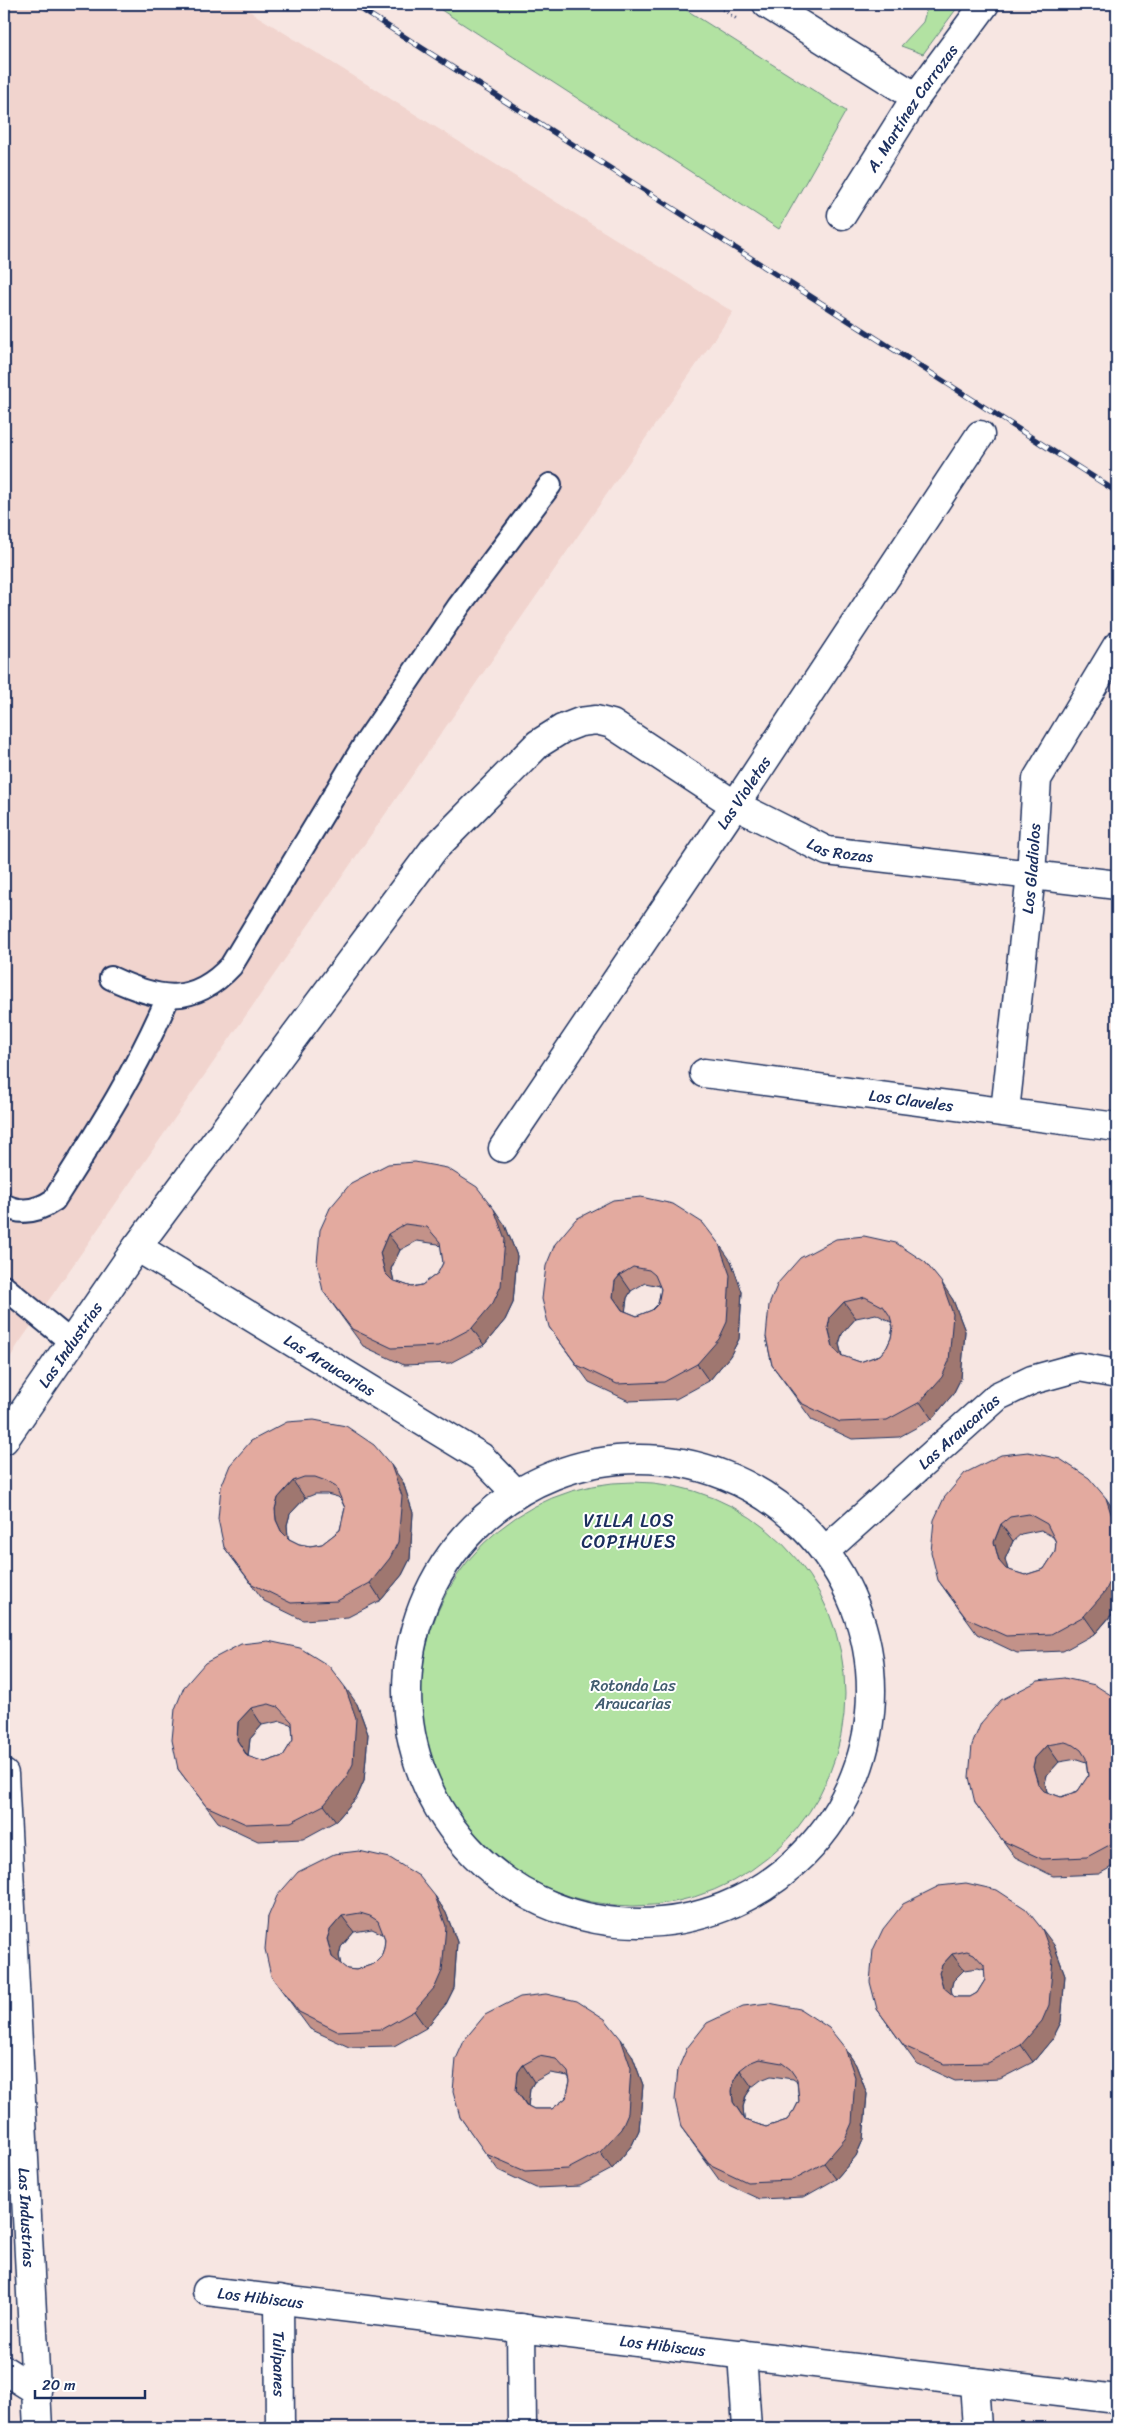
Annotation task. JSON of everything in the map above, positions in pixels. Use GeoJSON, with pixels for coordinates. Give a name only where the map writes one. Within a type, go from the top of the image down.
{"type":"FeatureCollection","features":[{"type":"Feature","properties":{"kind":"street"},"geometry":{"type":"LineString","coordinates":[[767,4],[916,97]]}},
{"type":"Feature","properties":{"kind":"street","name":"A. Martínez Carrozas"},"geometry":{"type":"LineString","coordinates":[[842,215],[916,97],[985,4]]}},
{"type":"Feature","properties":{"kind":"street","name":"Las Violetas"},"geometry":{"type":"LineString","coordinates":[[503,1148],[735,805],[980,435]]}},
{"type":"Feature","properties":{"kind":"street","name":"Los Gladiolos"},"geometry":{"type":"LineString","coordinates":[[1005,1111],[1031,875],[1037,779],[1117,646]]}},
{"type":"Feature","properties":{"kind":"street","name":"Las Rozas"},"geometry":{"type":"LineString","coordinates":[[596,720],[612,724],[735,805],[827,851],[1117,885]]}},
{"type":"Feature","properties":{"kind":"street","name":"Las Industrias"},"geometry":{"type":"LineString","coordinates":[[4,1440],[137,1247],[434,849],[538,744],[562,729],[580,722],[596,720]]}},
{"type":"Feature","properties":{"kind":"street","name":"Los Claveles"},"geometry":{"type":"LineString","coordinates":[[704,1073],[1117,1127]]}},
{"type":"Feature","properties":{"kind":"street","name":"Las Araucarias"},"geometry":{"type":"LineString","coordinates":[[137,1247],[481,1457],[516,1493]]}},
{"type":"Feature","properties":{"kind":"street","name":"Las Araucarias"},"geometry":{"type":"LineString","coordinates":[[826,1550],[998,1396],[1032,1380],[1079,1367],[1117,1374]]}},
{"type":"Feature","properties":{"kind":"street"},"geometry":{"type":"LineString","coordinates":[[624,1459],[682,1462],[736,1479],[786,1510],[826,1550],[858,1607],[872,1672],[869,1737],[847,1799],[808,1852],[756,1893],[695,1917],[630,1924],[565,1912],[506,1882],[457,1838],[424,1782],[409,1727],[407,1718],[408,1653],[428,1590],[465,1535],[516,1493],[568,1469],[624,1459]]}},
{"type":"Feature","properties":{"kind":"street","name":"Las Industrias"},"geometry":{"type":"LineString","coordinates":[[4,1774],[38,2428]]}},
{"type":"Feature","properties":{"kind":"street","name":"Los Hibiscus"},"geometry":{"type":"LineString","coordinates":[[207,2291],[1117,2399]]}},
{"type":"Feature","properties":{"kind":"street","name":"Tulipanes"},"geometry":{"type":"LineString","coordinates":[[279,2299],[280,2428]]}},
{"type":"Feature","properties":{"kind":"street"},"geometry":{"type":"LineString","coordinates":[[521,2328],[522,2428]]}},
{"type":"Feature","properties":{"kind":"street"},"geometry":{"type":"LineString","coordinates":[[742,2354],[747,2428]]}},
{"type":"Feature","properties":{"kind":"street"},"geometry":{"type":"LineString","coordinates":[[4,2370],[37,2391]]}},
{"type":"Feature","properties":{"kind":"street"},"geometry":{"type":"LineString","coordinates":[[974,2382],[977,2428]]}},
{"type":"Feature","properties":{"kind":"lane"},"geometry":{"type":"LineString","coordinates":[[111,978],[139,991],[168,997],[185,996],[201,991],[218,980],[231,966],[366,744],[459,606],[550,485]]}},
{"type":"Feature","properties":{"kind":"lane"},"geometry":{"type":"LineString","coordinates":[[4,1205],[19,1211],[31,1211],[44,1208],[54,1200],[118,1098],[151,1038],[168,997]]}},
{"type":"Feature","properties":{"kind":"lane"},"geometry":{"type":"LineString","coordinates":[[4,1287],[71,1342]]}},
{"type":"Feature","properties":{"kind":"shaded area"},"geometry":{"type":"Polygon","coordinates":[[[4,4],[238,4],[733,312],[17,1346],[4,1369],[4,4]]]}},
{"type":"Feature","properties":{"kind":"green space"},"geometry":{"type":"Polygon","coordinates":[[[432,4],[677,4],[846,111],[779,229],[432,4]]]}},
{"type":"Feature","properties":{"kind":"green space"},"geometry":{"type":"Polygon","coordinates":[[[928,4],[960,4],[923,54],[901,46],[923,22],[928,4]]]}},
{"type":"Feature","properties":{"kind":"green space","name":"Rotonda Las Araucarias"},"geometry":{"type":"Polygon","coordinates":[[[633,1482],[654,1483],[674,1487],[714,1499],[733,1507],[751,1518],[783,1544],[809,1576],[820,1594],[828,1613],[840,1653],[844,1673],[844,1715],[840,1735],[828,1775],[820,1794],[809,1812],[783,1844],[751,1870],[733,1881],[714,1889],[674,1901],[654,1905],[633,1906],[612,1905],[592,1901],[552,1889],[533,1881],[515,1870],[483,1844],[457,1812],[446,1794],[438,1775],[426,1735],[422,1715],[421,1694],[422,1673],[426,1653],[438,1613],[446,1594],[457,1576],[483,1544],[515,1518],[533,1507],[552,1499],[592,1487],[612,1483],[633,1482]]]}},
{"type":"Feature","properties":{"kind":"building"},"geometry":{"type":"Polygon","coordinates":[[[415,1162],[447,1168],[477,1187],[494,1209],[505,1239],[501,1286],[493,1303],[472,1328],[438,1346],[392,1348],[352,1329],[323,1291],[317,1263],[320,1230],[330,1208],[351,1183],[388,1164],[415,1162]],[[405,1224],[388,1234],[380,1253],[385,1273],[392,1280],[412,1287],[422,1285],[438,1273],[443,1263],[440,1242],[427,1227],[405,1224]]]}},
{"type":"Feature","properties":{"kind":"building"},"geometry":{"type":"Polygon","coordinates":[[[641,1197],[673,1204],[703,1223],[719,1244],[730,1275],[727,1322],[719,1339],[697,1364],[664,1382],[617,1384],[577,1365],[549,1327],[542,1299],[546,1266],[555,1244],[576,1219],[613,1200],[641,1197]],[[633,1267],[620,1275],[615,1281],[613,1297],[622,1310],[637,1316],[652,1310],[658,1304],[661,1289],[655,1275],[649,1270],[633,1267]]]}},
{"type":"Feature","properties":{"kind":"building"},"geometry":{"type":"Polygon","coordinates":[[[864,1236],[896,1243],[925,1262],[942,1283],[953,1314],[949,1361],[942,1377],[920,1402],[887,1420],[840,1422],[801,1403],[772,1365],[766,1337],[769,1305],[778,1283],[800,1258],[836,1239],[864,1236]],[[865,1297],[844,1302],[830,1317],[828,1327],[833,1347],[840,1355],[860,1362],[880,1355],[887,1347],[893,1327],[890,1316],[884,1307],[865,1297]]]}},
{"type":"Feature","properties":{"kind":"building"},"geometry":{"type":"Polygon","coordinates":[[[314,1420],[346,1426],[374,1445],[391,1465],[402,1496],[398,1542],[390,1558],[370,1583],[337,1601],[291,1603],[252,1584],[224,1547],[218,1519],[221,1487],[230,1465],[251,1441],[287,1422],[314,1420]],[[304,1477],[293,1481],[278,1498],[275,1509],[276,1520],[281,1531],[289,1539],[299,1544],[310,1546],[322,1544],[340,1530],[345,1508],[336,1487],[315,1477],[304,1477]]]}},
{"type":"Feature","properties":{"kind":"building"},"geometry":{"type":"Polygon","coordinates":[[[1028,1452],[1060,1459],[1089,1478],[1106,1498],[1116,1529],[1113,1575],[1105,1592],[1084,1616],[1051,1634],[1006,1636],[966,1618],[938,1580],[931,1552],[934,1520],[944,1498],[965,1473],[1001,1455],[1028,1452]],[[1029,1514],[1010,1517],[1001,1524],[994,1542],[999,1561],[1006,1569],[1025,1575],[1044,1569],[1055,1552],[1056,1542],[1047,1524],[1029,1514]]]}},
{"type":"Feature","properties":{"kind":"building"},"geometry":{"type":"Polygon","coordinates":[[[268,1641],[300,1648],[329,1666],[345,1687],[356,1718],[353,1764],[345,1780],[324,1805],[291,1822],[246,1824],[206,1806],[178,1769],[172,1740],[175,1709],[184,1687],[205,1663],[241,1644],[268,1641]],[[269,1704],[251,1708],[238,1722],[237,1740],[247,1756],[265,1762],[283,1756],[293,1740],[292,1722],[278,1707],[269,1704]]]}},
{"type":"Feature","properties":{"kind":"building"},"geometry":{"type":"Polygon","coordinates":[[[1064,1678],[1095,1685],[1117,1699],[1117,1841],[1087,1857],[1042,1859],[1003,1841],[975,1803],[969,1777],[972,1745],[981,1723],[1001,1700],[1038,1681],[1064,1678]],[[1065,1742],[1047,1745],[1035,1758],[1033,1767],[1038,1784],[1044,1791],[1061,1797],[1078,1791],[1088,1776],[1086,1758],[1081,1750],[1065,1742]]]}},
{"type":"Feature","properties":{"kind":"building"},"geometry":{"type":"Polygon","coordinates":[[[359,1851],[390,1858],[419,1876],[435,1896],[446,1926],[442,1971],[435,1987],[414,2011],[382,2029],[337,2031],[299,2012],[271,1976],[265,1949],[268,1917],[277,1896],[298,1872],[334,1854],[359,1851]],[[360,1913],[342,1916],[330,1930],[327,1939],[332,1957],[347,1969],[356,1970],[374,1964],[381,1957],[385,1939],[378,1921],[360,1913]]]}},
{"type":"Feature","properties":{"kind":"building"},"geometry":{"type":"Polygon","coordinates":[[[966,1883],[997,1890],[1026,1909],[1042,1929],[1053,1959],[1049,2005],[1042,2021],[1021,2045],[988,2063],[944,2064],[904,2046],[877,2009],[870,1982],[873,1950],[883,1929],[903,1904],[939,1886],[966,1883]],[[967,1951],[952,1954],[942,1965],[939,1973],[943,1987],[955,1997],[970,1997],[977,1993],[985,1980],[984,1965],[974,1954],[967,1951]]]}},
{"type":"Feature","properties":{"kind":"building"},"geometry":{"type":"Polygon","coordinates":[[[546,1994],[577,2001],[605,2019],[621,2039],[631,2068],[628,2113],[621,2129],[600,2152],[568,2169],[525,2171],[486,2154],[460,2117],[453,2091],[456,2059],[465,2039],[485,2015],[520,1997],[546,1994]],[[539,2056],[523,2065],[518,2072],[516,2090],[526,2105],[534,2109],[552,2109],[566,2098],[570,2081],[568,2072],[556,2059],[539,2056]]]}},
{"type":"Feature","properties":{"kind":"building"},"geometry":{"type":"Polygon","coordinates":[[[769,2003],[800,2009],[829,2028],[845,2048],[855,2077],[852,2123],[845,2139],[824,2163],[792,2180],[747,2182],[709,2164],[681,2127],[675,2100],[678,2069],[687,2048],[707,2023],[743,2006],[769,2003]],[[759,2059],[749,2063],[740,2070],[734,2080],[733,2102],[745,2120],[766,2127],[787,2120],[794,2111],[799,2101],[797,2079],[790,2069],[782,2063],[759,2059]]]}},
{"type":"Feature","properties":{"kind":"railway"},"geometry":{"type":"LineString","coordinates":[[353,4],[1117,492]]}},
{"type":"Feature","properties":{"kind":"district","name":"VILLA LOS COPIHUES"},"geometry":{"type":"Point","coordinates":[629,1531]}}]}
